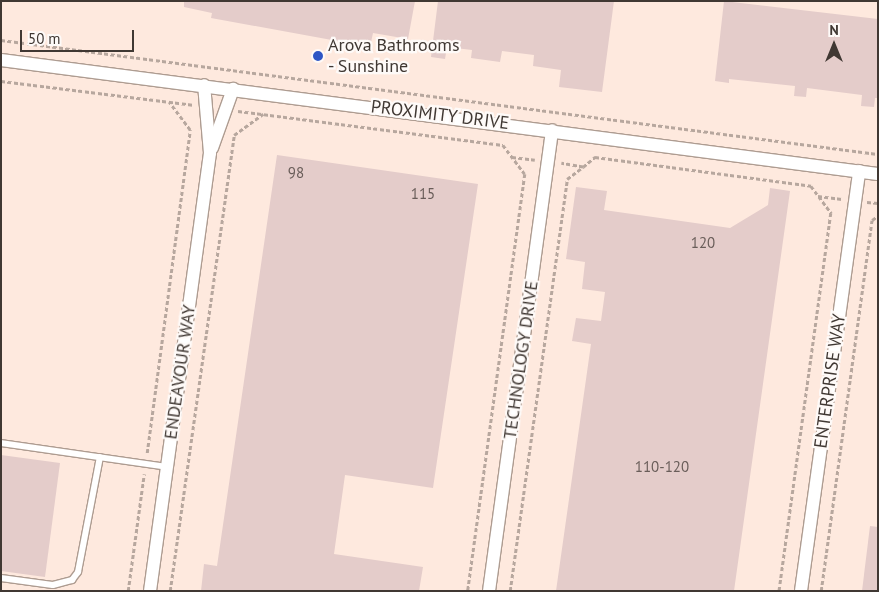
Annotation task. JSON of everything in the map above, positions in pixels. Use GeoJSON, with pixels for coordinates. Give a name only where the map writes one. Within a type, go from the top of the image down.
{"type":"FeatureCollection","features":[{"type":"Feature","properties":{"kind":"street","name":"PROXIMITY DRIVE"},"geometry":{"type":"LineString","coordinates":[[1,60],[552,130],[878,174]]}},
{"type":"Feature","properties":{"kind":"street","name":"ENDEAVOUR WAY"},"geometry":{"type":"LineString","coordinates":[[150,591],[210,153],[204,85]]}},
{"type":"Feature","properties":{"kind":"street","name":"ENDEAVOUR WAY"},"geometry":{"type":"LineString","coordinates":[[210,153],[233,89]]}},
{"type":"Feature","properties":{"kind":"street","name":"TECHNOLOGY DRIVE"},"geometry":{"type":"LineString","coordinates":[[490,591],[552,130]]}},
{"type":"Feature","properties":{"kind":"street","name":"ENTERPRISE WAY"},"geometry":{"type":"LineString","coordinates":[[801,591],[859,171]]}},
{"type":"Feature","properties":{"kind":"lane"},"geometry":{"type":"LineString","coordinates":[[1,444],[167,467]]}},
{"type":"Feature","properties":{"kind":"lane"},"geometry":{"type":"LineString","coordinates":[[1,578],[52,585],[72,580],[78,572],[100,457]]}},
{"type":"Feature","properties":{"kind":"path"},"geometry":{"type":"LineString","coordinates":[[1,40],[878,154]]}},
{"type":"Feature","properties":{"kind":"path"},"geometry":{"type":"LineString","coordinates":[[1,81],[207,107]]}},
{"type":"Feature","properties":{"kind":"path"},"geometry":{"type":"LineString","coordinates":[[128,591],[190,130],[169,102]]}},
{"type":"Feature","properties":{"kind":"path"},"geometry":{"type":"LineString","coordinates":[[226,110],[503,145],[525,174],[468,591]]}},
{"type":"Feature","properties":{"kind":"path"},"geometry":{"type":"LineString","coordinates":[[170,591],[234,136],[263,114]]}},
{"type":"Feature","properties":{"kind":"path"},"geometry":{"type":"LineString","coordinates":[[512,157],[583,167]]}},
{"type":"Feature","properties":{"kind":"path"},"geometry":{"type":"LineString","coordinates":[[510,591],[567,179],[595,157],[811,186],[831,213],[779,591]]}},
{"type":"Feature","properties":{"kind":"path"},"geometry":{"type":"LineString","coordinates":[[821,591],[872,220],[878,216]]}},
{"type":"Feature","properties":{"kind":"building"},"geometry":{"type":"Polygon","coordinates":[[[184,1],[415,1],[408,39],[373,33],[370,47],[211,18],[212,13],[184,7],[184,1]]]}},
{"type":"Feature","properties":{"kind":"building"},"geometry":{"type":"Polygon","coordinates":[[[438,1],[614,1],[602,92],[559,87],[561,70],[533,66],[534,55],[502,51],[500,62],[471,58],[472,50],[447,47],[445,59],[431,57],[438,1]]]}},
{"type":"Feature","properties":{"kind":"building"},"geometry":{"type":"Polygon","coordinates":[[[724,1],[878,19],[878,98],[875,98],[874,107],[861,106],[862,95],[807,88],[806,97],[794,96],[795,86],[729,79],[729,83],[715,81],[724,1]]]}},
{"type":"Feature","properties":{"kind":"building"},"geometry":{"type":"Polygon","coordinates":[[[277,155],[478,184],[433,488],[345,475],[334,554],[423,567],[419,591],[201,591],[204,564],[217,566],[277,155]]]}},
{"type":"Feature","properties":{"kind":"building"},"geometry":{"type":"Polygon","coordinates":[[[576,187],[607,191],[604,210],[730,228],[768,205],[770,188],[790,191],[734,591],[556,591],[591,344],[572,341],[576,318],[601,321],[605,292],[582,289],[585,262],[566,259],[576,187]]]}},
{"type":"Feature","properties":{"kind":"building"},"geometry":{"type":"Polygon","coordinates":[[[1,455],[60,463],[45,577],[1,571],[1,455]]]}},
{"type":"Feature","properties":{"kind":"building"},"geometry":{"type":"Polygon","coordinates":[[[870,526],[878,527],[878,591],[862,591],[870,526]]]}},
{"type":"Feature","properties":{"kind":"place","name":"Arova Bathrooms - Sunshine"},"geometry":{"type":"Point","coordinates":[318,56]}}]}
